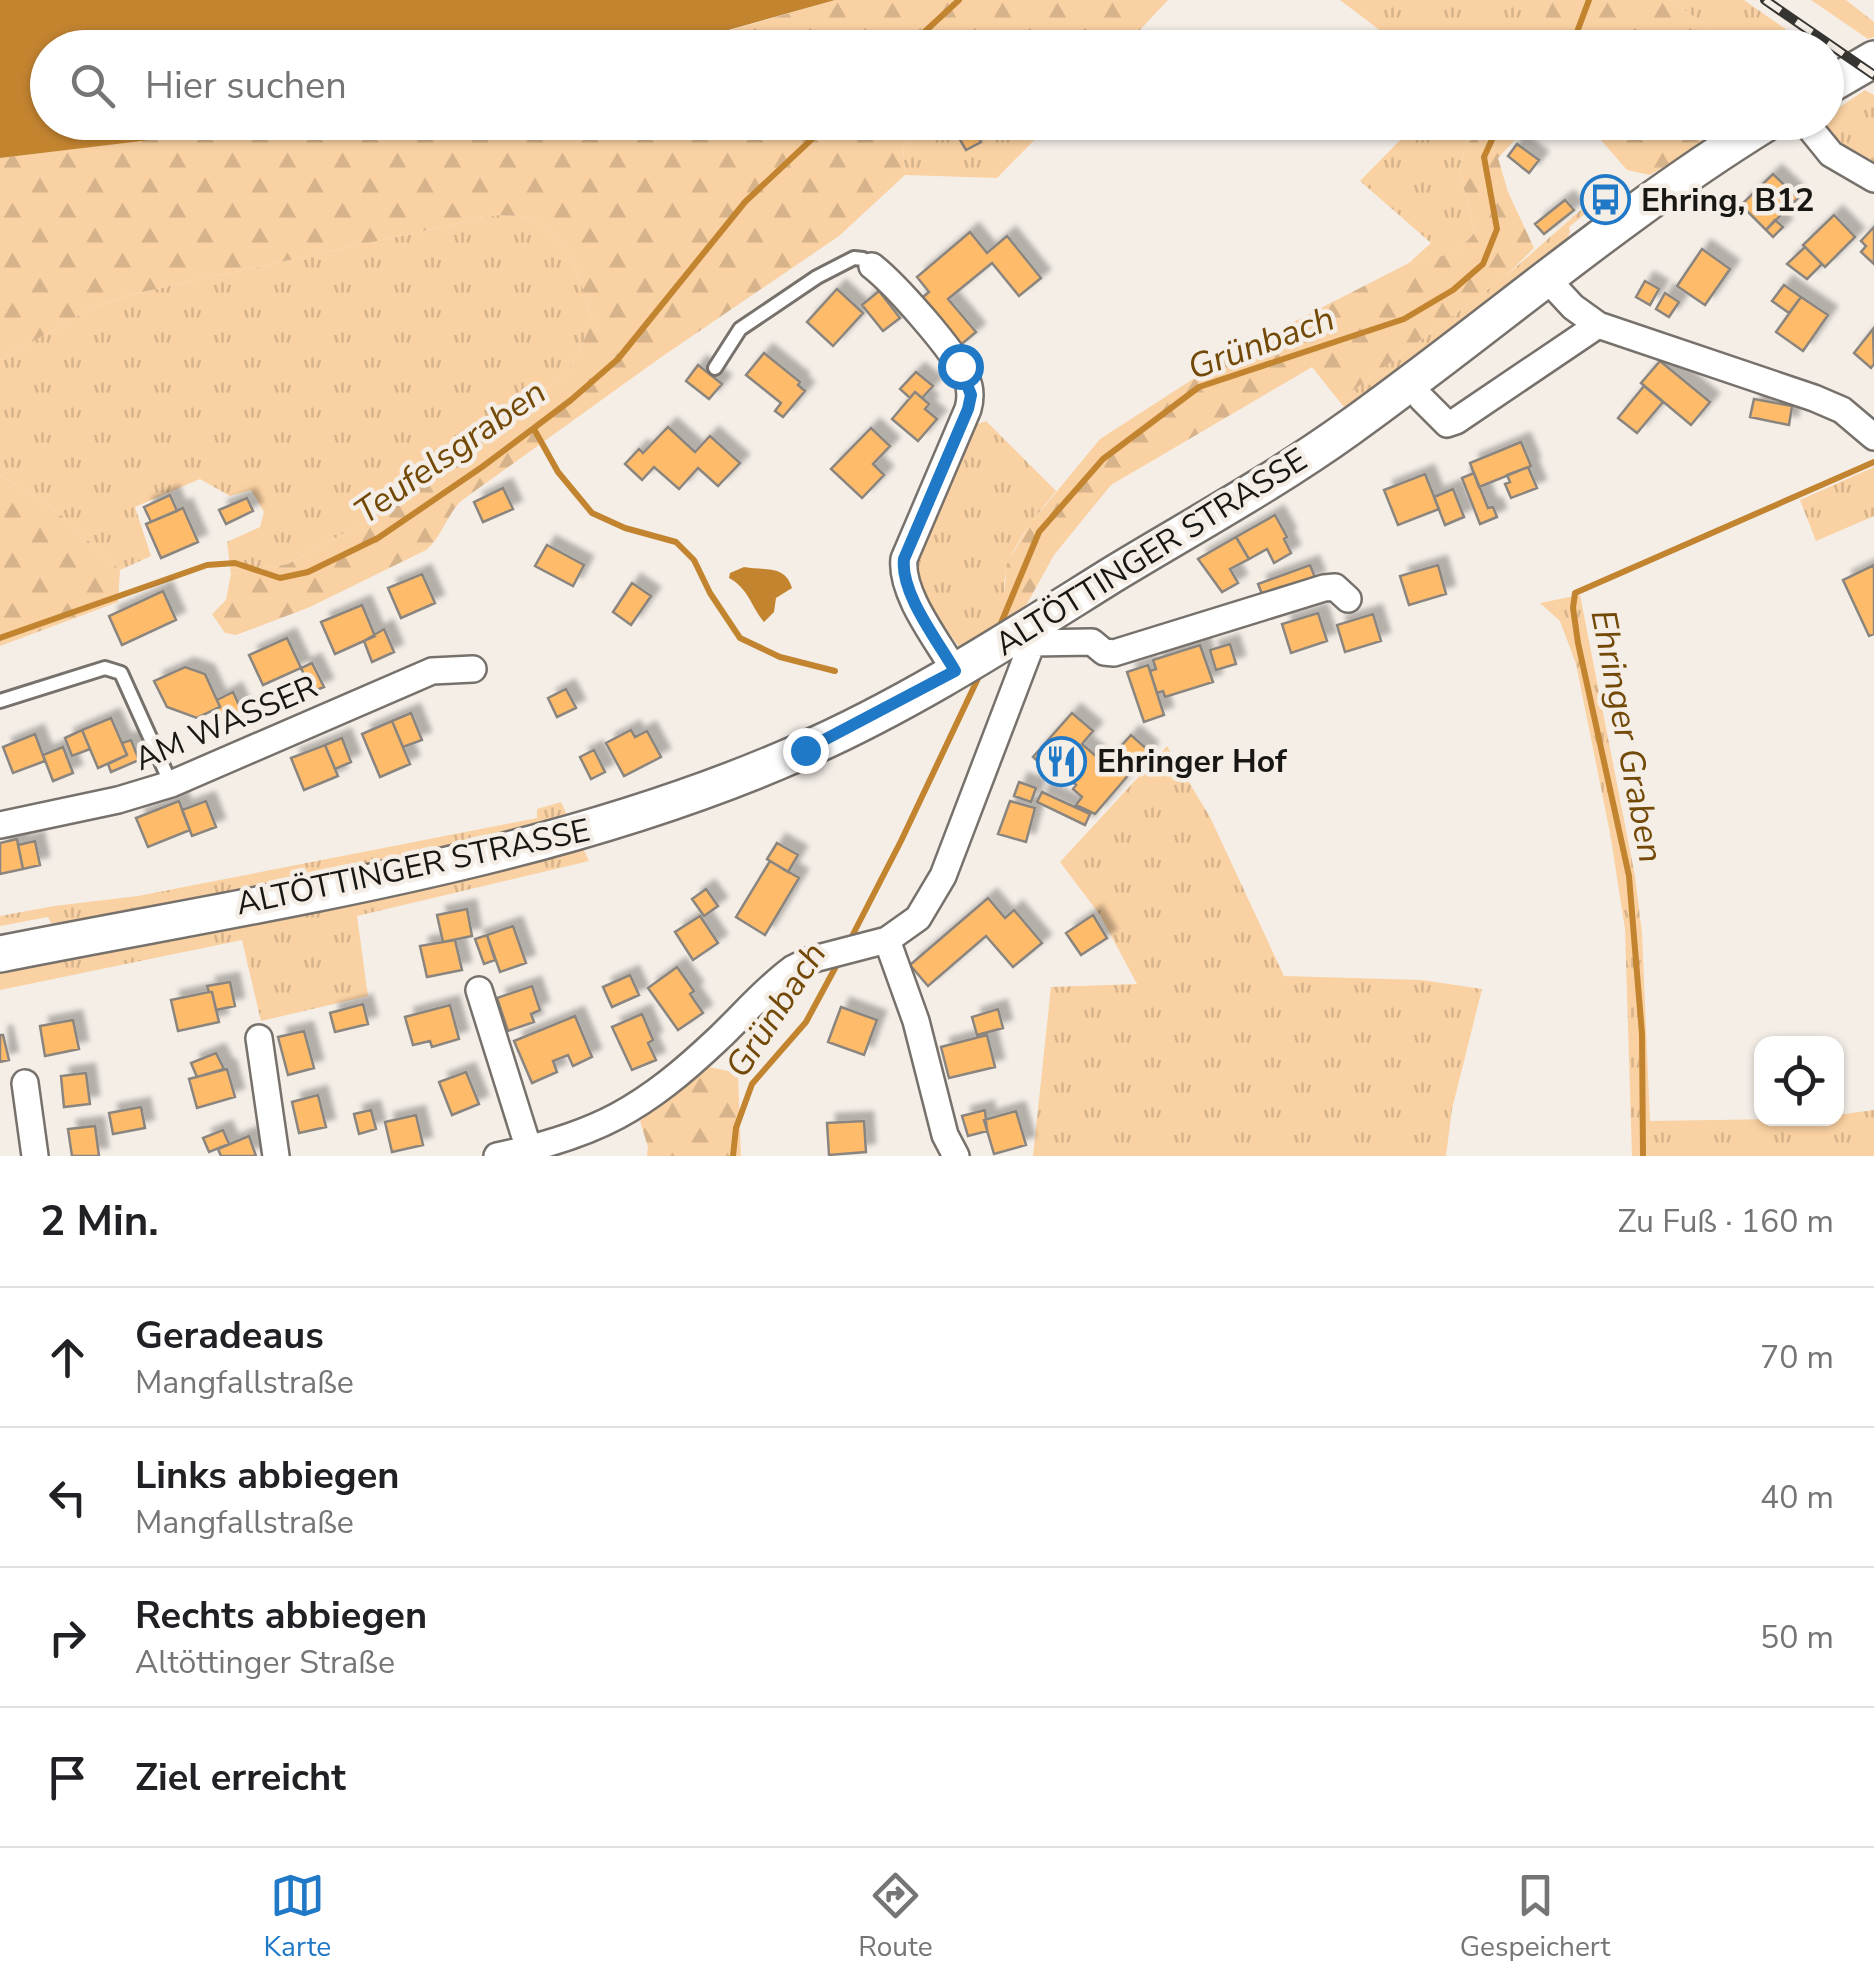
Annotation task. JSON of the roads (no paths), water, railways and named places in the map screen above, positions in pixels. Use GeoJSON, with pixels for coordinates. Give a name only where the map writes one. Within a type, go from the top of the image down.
{"type":"FeatureCollection","features":[{"type":"Feature","properties":{"kind":"main road"},"geometry":{"type":"LineString","coordinates":[[1844,76],[1874,59]]}},
{"type":"Feature","properties":{"kind":"main road","name":"ALTÖTTINGER STRASSE"},"geometry":{"type":"LineString","coordinates":[[0,954],[384,877],[601,826],[736,780],[805,750],[1025,636],[1322,447],[1665,189],[1740,140]]}},
{"type":"Feature","properties":{"kind":"street"},"geometry":{"type":"LineString","coordinates":[[1820,140],[1831,154],[1874,178]]}},
{"type":"Feature","properties":{"kind":"street"},"geometry":{"type":"LineString","coordinates":[[872,266],[950,353],[967,379],[971,395],[903,569],[908,590],[962,667]]}},
{"type":"Feature","properties":{"kind":"street"},"geometry":{"type":"LineString","coordinates":[[1546,279],[1573,307],[1598,325],[1814,398],[1842,410],[1874,437]]}},
{"type":"Feature","properties":{"kind":"street"},"geometry":{"type":"LineString","coordinates":[[1422,398],[1447,424],[1456,421],[1598,325]]}},
{"type":"Feature","properties":{"kind":"street"},"geometry":{"type":"LineString","coordinates":[[496,1156],[530,1153],[627,1114],[714,1043],[785,974],[819,958],[887,940],[918,918],[943,876],[1025,636],[1092,642],[1104,652],[1114,654],[1324,588],[1335,588],[1348,599]]}},
{"type":"Feature","properties":{"kind":"street","name":"AM WASSER"},"geometry":{"type":"LineString","coordinates":[[0,825],[144,794],[432,671],[473,669]]}},
{"type":"Feature","properties":{"kind":"street"},"geometry":{"type":"LineString","coordinates":[[887,940],[916,1021],[945,1135],[956,1156]]}},
{"type":"Feature","properties":{"kind":"street"},"geometry":{"type":"LineString","coordinates":[[479,990],[530,1153]]}},
{"type":"Feature","properties":{"kind":"street"},"geometry":{"type":"LineString","coordinates":[[259,1038],[276,1156]]}},
{"type":"Feature","properties":{"kind":"street"},"geometry":{"type":"LineString","coordinates":[[25,1083],[36,1156]]}},
{"type":"Feature","properties":{"kind":"lane"},"geometry":{"type":"LineString","coordinates":[[715,368],[740,329],[773,305],[854,258],[872,266]]}},
{"type":"Feature","properties":{"kind":"lane"},"geometry":{"type":"LineString","coordinates":[[0,701],[105,668],[121,673],[171,784]]}},
{"type":"Feature","properties":{"kind":"waterway","name":"Teufelsgraben"},"geometry":{"type":"LineString","coordinates":[[926,30],[959,0]]}},
{"type":"Feature","properties":{"kind":"waterway","name":"Grünbach"},"geometry":{"type":"LineString","coordinates":[[1578,30],[1589,0]]}},
{"type":"Feature","properties":{"kind":"waterway","name":"Teufelsgraben"},"geometry":{"type":"LineString","coordinates":[[0,638],[207,565],[235,563],[280,578],[308,572],[378,538],[482,467],[618,359],[745,202],[811,140]]}},
{"type":"Feature","properties":{"kind":"waterway","name":"Grünbach"},"geometry":{"type":"LineString","coordinates":[[999,628],[1039,532],[1103,459],[1199,387],[1404,319],[1453,290],[1483,264],[1497,229],[1484,157],[1492,140]]}},
{"type":"Feature","properties":{"kind":"waterway"},"geometry":{"type":"LineString","coordinates":[[534,429],[558,472],[592,513],[625,528],[676,542],[694,560],[740,638],[780,657],[835,671]]}},
{"type":"Feature","properties":{"kind":"waterway","name":"Ehringer Graben"},"geometry":{"type":"LineString","coordinates":[[1643,1156],[1642,1034],[1629,876],[1578,643],[1575,593],[1874,462]]}},
{"type":"Feature","properties":{"kind":"waterway","name":"Grünbach"},"geometry":{"type":"LineString","coordinates":[[848,944],[981,672]]}},
{"type":"Feature","properties":{"kind":"waterway","name":"Grünbach"},"geometry":{"type":"LineString","coordinates":[[733,1156],[736,1128],[752,1084],[806,1022],[840,959]]}},
{"type":"Feature","properties":{"kind":"railway"},"geometry":{"type":"LineString","coordinates":[[1765,0],[1809,30]]}},
{"type":"Feature","properties":{"kind":"railway"},"geometry":{"type":"LineString","coordinates":[[1844,54],[1874,75]]}},
{"type":"Feature","properties":{"kind":"place","name":"Ehring, B12"},"geometry":{"type":"Point","coordinates":[1606,200]}},
{"type":"Feature","properties":{"kind":"place","name":"Ehringer Hof"},"geometry":{"type":"Point","coordinates":[1062,761]}}]}
